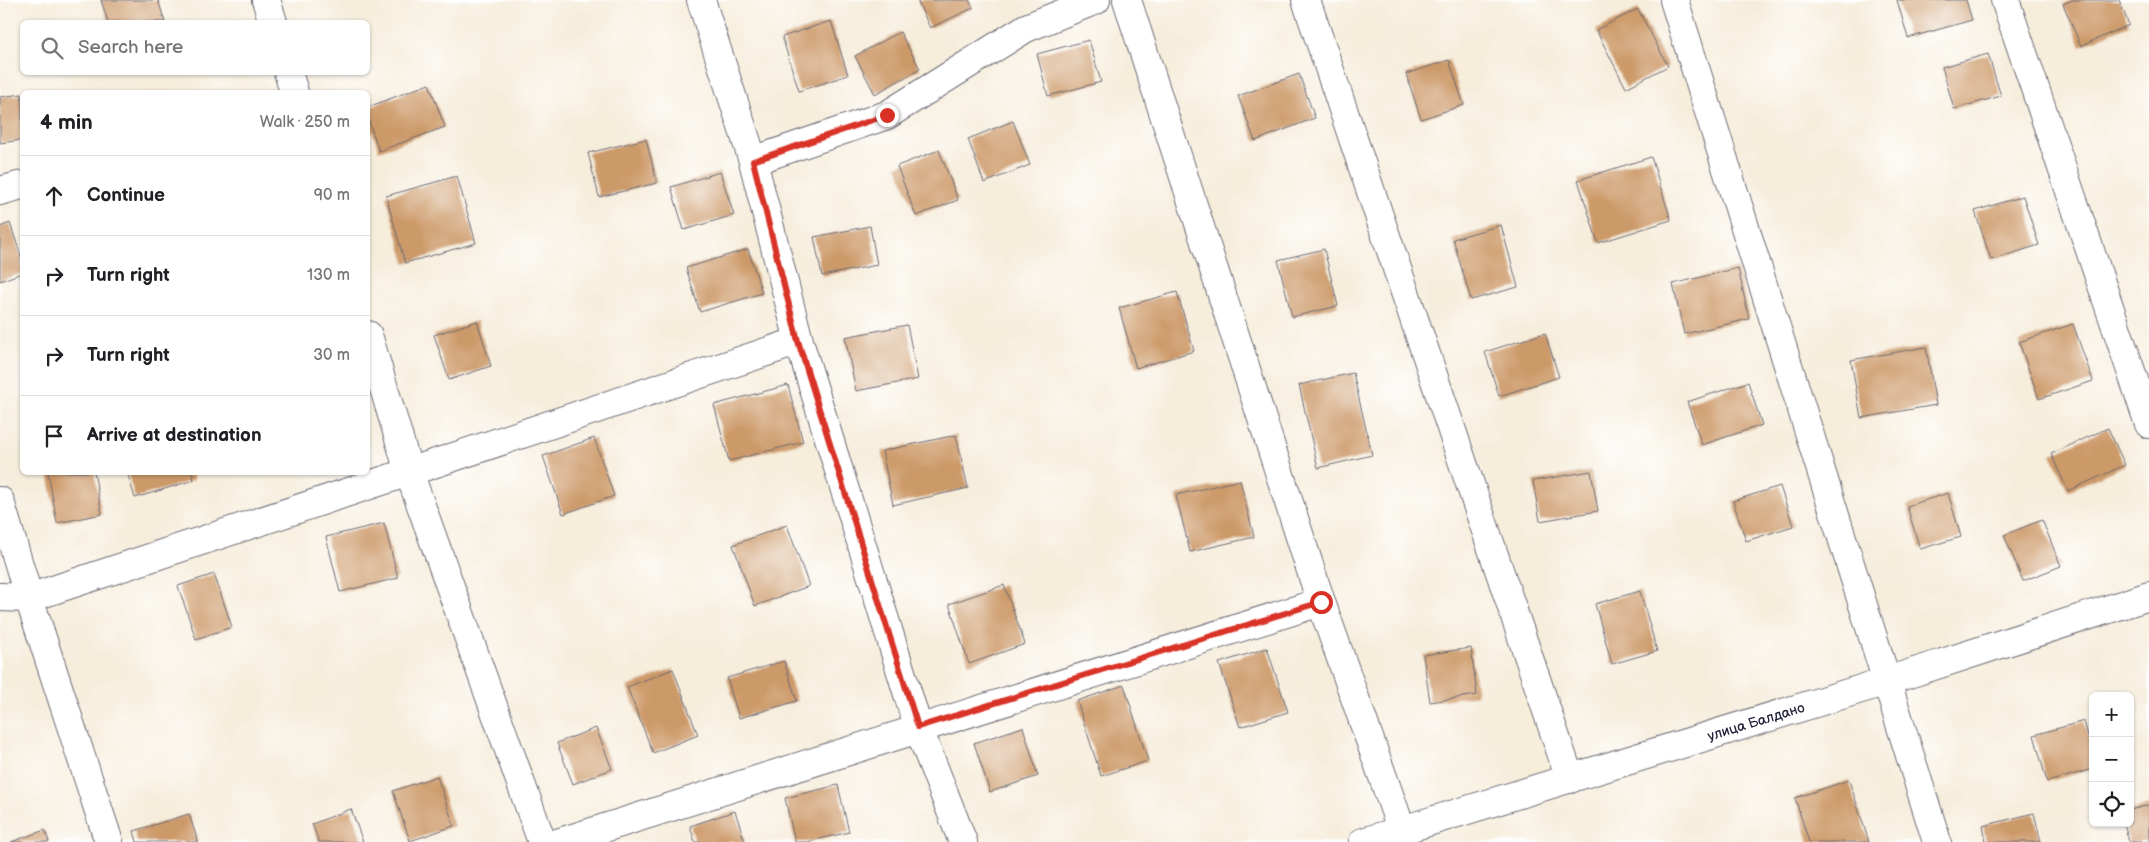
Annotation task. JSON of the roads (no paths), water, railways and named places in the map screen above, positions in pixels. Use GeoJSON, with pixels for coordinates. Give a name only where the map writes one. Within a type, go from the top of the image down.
{"type":"FeatureCollection","features":[{"type":"Feature","properties":{"kind":"street"},"geometry":{"type":"LineString","coordinates":[[266,0],[272,20]]}},
{"type":"Feature","properties":{"kind":"street"},"geometry":{"type":"LineString","coordinates":[[701,0],[753,161],[798,341],[918,727],[963,842]]}},
{"type":"Feature","properties":{"kind":"street"},"geometry":{"type":"LineString","coordinates":[[753,161],[887,115],[1026,28],[1096,0]]}},
{"type":"Feature","properties":{"kind":"street"},"geometry":{"type":"LineString","coordinates":[[1127,0],[1321,602],[1402,831]]}},
{"type":"Feature","properties":{"kind":"street"},"geometry":{"type":"LineString","coordinates":[[1306,0],[1570,779]]}},
{"type":"Feature","properties":{"kind":"street"},"geometry":{"type":"LineString","coordinates":[[1674,0],[1937,842]]}},
{"type":"Feature","properties":{"kind":"street"},"geometry":{"type":"LineString","coordinates":[[2005,0],[2149,424]]}},
{"type":"Feature","properties":{"kind":"street"},"geometry":{"type":"LineString","coordinates":[[289,75],[293,90]]}},
{"type":"Feature","properties":{"kind":"street"},"geometry":{"type":"LineString","coordinates":[[0,191],[20,185]]}},
{"type":"Feature","properties":{"kind":"street"},"geometry":{"type":"LineString","coordinates":[[0,597],[29,598],[798,341]]}},
{"type":"Feature","properties":{"kind":"street"},"geometry":{"type":"LineString","coordinates":[[370,342],[409,472],[542,842]]}},
{"type":"Feature","properties":{"kind":"street"},"geometry":{"type":"LineString","coordinates":[[0,501],[29,598],[109,842]]}},
{"type":"Feature","properties":{"kind":"street","name":"улица Балдано"},"geometry":{"type":"LineString","coordinates":[[1363,842],[1887,681],[2149,596]]}},
{"type":"Feature","properties":{"kind":"street"},"geometry":{"type":"LineString","coordinates":[[560,842],[918,727],[1321,602]]}}]}
